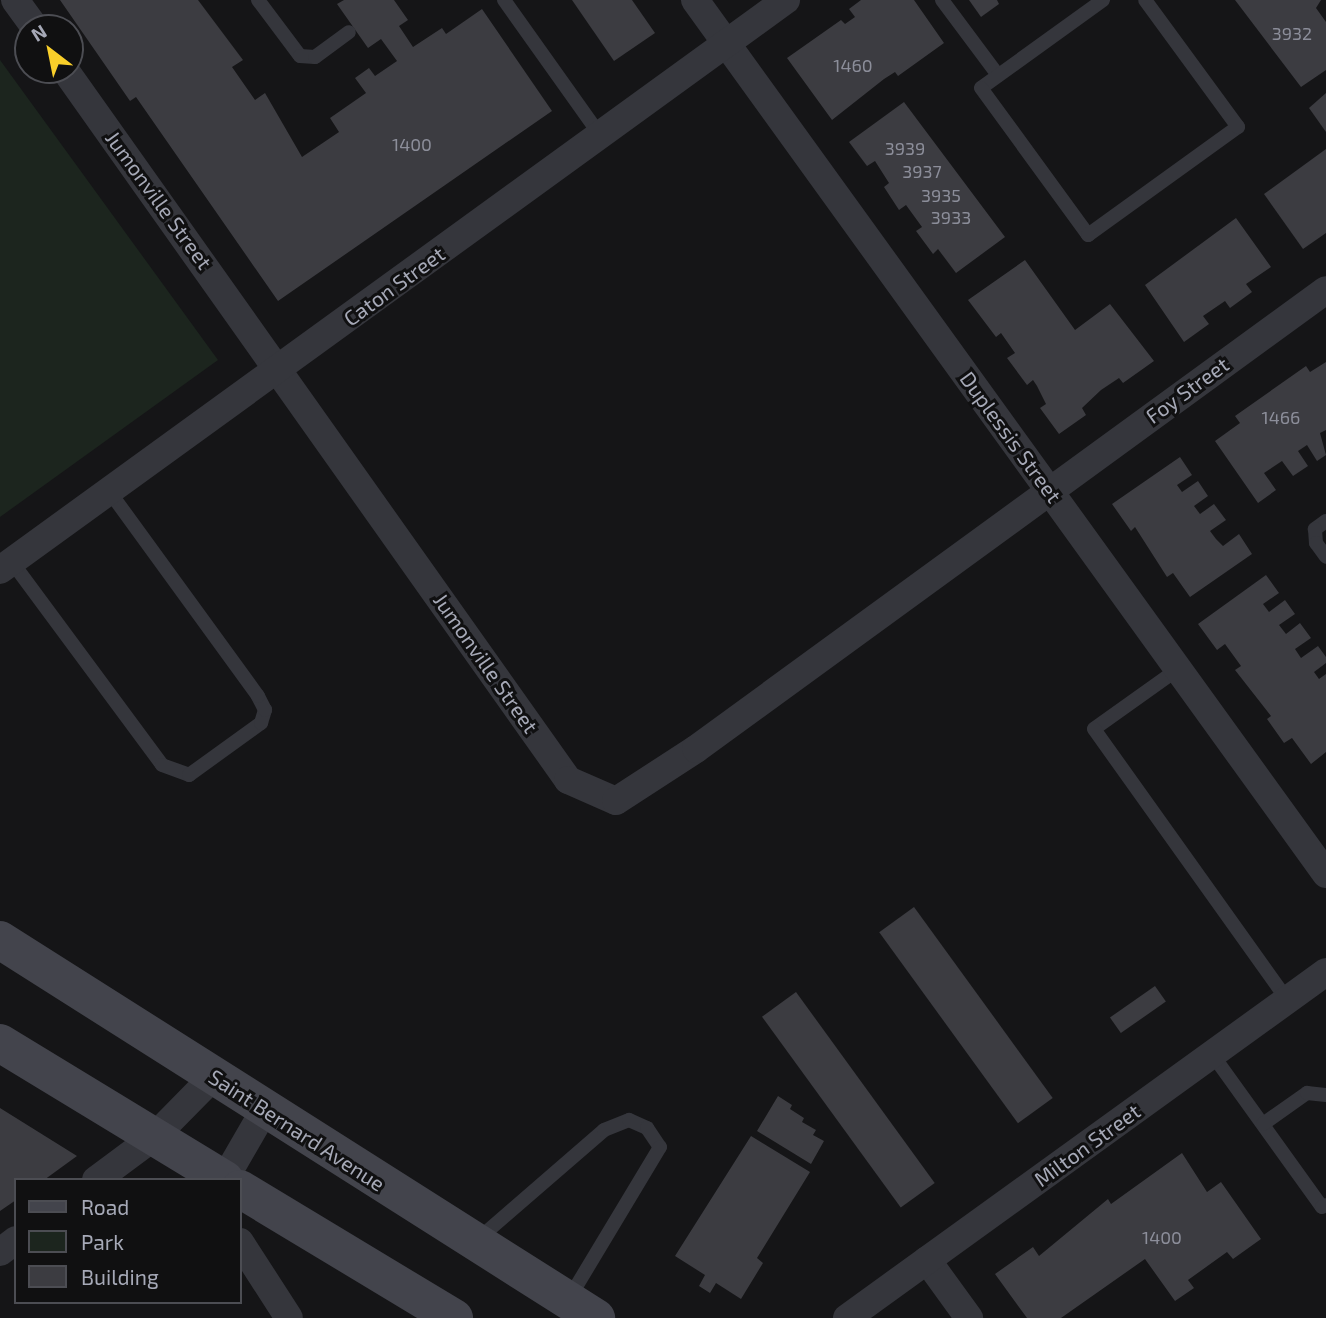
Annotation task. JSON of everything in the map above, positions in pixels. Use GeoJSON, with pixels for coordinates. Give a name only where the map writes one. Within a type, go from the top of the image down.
{"type":"FeatureCollection","features":[{"type":"Feature","properties":{"kind":"main road","name":"Saint Bernard Avenue"},"geometry":{"type":"LineString","coordinates":[[0,940],[473,1244],[582,1310]]}},
{"type":"Feature","properties":{"kind":"main road"},"geometry":{"type":"LineString","coordinates":[[0,1043],[221,1178]]}},
{"type":"Feature","properties":{"kind":"main road"},"geometry":{"type":"LineString","coordinates":[[242,1190],[454,1318]]}},
{"type":"Feature","properties":{"kind":"street","name":"Duplessis Street"},"geometry":{"type":"LineString","coordinates":[[695,0],[1326,874]]}},
{"type":"Feature","properties":{"kind":"street","name":"Caton Street"},"geometry":{"type":"LineString","coordinates":[[6,566],[786,0]]}},
{"type":"Feature","properties":{"kind":"street","name":"Jumonville Street"},"geometry":{"type":"LineString","coordinates":[[75,84],[280,369],[568,780],[616,801],[696,749],[1048,490]]}},
{"type":"Feature","properties":{"kind":"street","name":"Foy Street"},"geometry":{"type":"LineString","coordinates":[[1048,490],[1326,290]]}},
{"type":"Feature","properties":{"kind":"street","name":"Milton Street"},"geometry":{"type":"LineString","coordinates":[[847,1318],[1326,971]]}},
{"type":"Feature","properties":{"kind":"street"},"geometry":{"type":"LineString","coordinates":[[99,1178],[154,1137],[213,1077]]}},
{"type":"Feature","properties":{"kind":"street"},"geometry":{"type":"LineString","coordinates":[[230,1178],[265,1109]]}},
{"type":"Feature","properties":{"kind":"street"},"geometry":{"type":"LineString","coordinates":[[242,1245],[289,1318]]}},
{"type":"Feature","properties":{"kind":"street"},"geometry":{"type":"LineString","coordinates":[[927,1260],[969,1318]]}},
{"type":"Feature","properties":{"kind":"lane"},"geometry":{"type":"LineString","coordinates":[[258,0],[299,56],[315,57],[349,32]]}},
{"type":"Feature","properties":{"kind":"lane"},"geometry":{"type":"LineString","coordinates":[[504,0],[600,135]]}},
{"type":"Feature","properties":{"kind":"lane"},"geometry":{"type":"LineString","coordinates":[[942,0],[998,75]]}},
{"type":"Feature","properties":{"kind":"lane"},"geometry":{"type":"LineString","coordinates":[[1102,0],[981,88],[1088,235],[1238,127],[1145,0]]}},
{"type":"Feature","properties":{"kind":"lane"},"geometry":{"type":"LineString","coordinates":[[6,566],[162,765],[189,775],[261,723],[265,710],[258,696],[110,491]]}},
{"type":"Feature","properties":{"kind":"lane"},"geometry":{"type":"LineString","coordinates":[[1326,521],[1315,529],[1316,543],[1326,557]]}},
{"type":"Feature","properties":{"kind":"lane"},"geometry":{"type":"LineString","coordinates":[[1178,669],[1094,729],[1287,1000]]}},
{"type":"Feature","properties":{"kind":"lane"},"geometry":{"type":"LineString","coordinates":[[1212,1054],[1322,1207],[1326,1205]]}},
{"type":"Feature","properties":{"kind":"lane"},"geometry":{"type":"LineString","coordinates":[[1263,1125],[1307,1093],[1326,1095]]}},
{"type":"Feature","properties":{"kind":"lane"},"geometry":{"type":"LineString","coordinates":[[473,1244],[544,1177],[604,1130],[629,1120],[647,1128],[660,1147],[582,1310]]}},
{"type":"Feature","properties":{"kind":"green space"},"geometry":{"type":"Polygon","coordinates":[[[0,60],[14,79],[14,84],[17,84],[218,360],[0,517],[0,60]]]}},
{"type":"Feature","properties":{"kind":"building"},"geometry":{"type":"Polygon","coordinates":[[[60,0],[198,0],[243,60],[232,67],[255,100],[265,93],[302,157],[339,132],[330,118],[366,93],[355,78],[369,68],[375,76],[397,61],[381,39],[368,48],[337,4],[344,0],[394,0],[408,20],[399,26],[413,47],[442,28],[446,34],[482,9],[552,111],[278,301],[136,97],[130,101],[84,35],[84,14],[70,14],[60,0]]]}},
{"type":"Feature","properties":{"kind":"building"},"geometry":{"type":"Polygon","coordinates":[[[572,0],[632,0],[655,33],[614,61],[572,0]]]}},
{"type":"Feature","properties":{"kind":"building"},"geometry":{"type":"Polygon","coordinates":[[[861,0],[914,0],[944,43],[898,76],[895,72],[884,79],[832,120],[787,58],[841,20],[845,24],[855,17],[849,9],[861,0]]]}},
{"type":"Feature","properties":{"kind":"building"},"geometry":{"type":"Polygon","coordinates":[[[969,0],[997,0],[999,4],[981,17],[969,0]]]}},
{"type":"Feature","properties":{"kind":"building"},"geometry":{"type":"Polygon","coordinates":[[[1235,0],[1321,0],[1316,8],[1326,22],[1326,70],[1301,87],[1235,0]]]}},
{"type":"Feature","properties":{"kind":"building"},"geometry":{"type":"Polygon","coordinates":[[[1326,93],[1326,132],[1309,108],[1326,93]]]}},
{"type":"Feature","properties":{"kind":"building"},"geometry":{"type":"Polygon","coordinates":[[[904,102],[1005,237],[956,273],[938,249],[933,254],[916,231],[922,227],[906,205],[899,210],[884,187],[889,183],[875,161],[867,166],[849,142],[904,102]]]}},
{"type":"Feature","properties":{"kind":"building"},"geometry":{"type":"Polygon","coordinates":[[[1326,149],[1326,233],[1303,249],[1264,194],[1326,149]]]}},
{"type":"Feature","properties":{"kind":"building"},"geometry":{"type":"Polygon","coordinates":[[[1236,218],[1271,267],[1246,284],[1252,292],[1230,308],[1225,301],[1203,316],[1209,324],[1184,342],[1145,285],[1236,218]]]}},
{"type":"Feature","properties":{"kind":"building"},"geometry":{"type":"Polygon","coordinates":[[[1025,260],[1075,330],[1110,304],[1154,361],[1123,383],[1119,378],[1101,390],[1082,408],[1086,415],[1059,434],[1040,408],[1046,404],[1033,380],[1027,385],[1007,358],[1015,353],[1001,333],[996,337],[968,300],[1025,260]]]}},
{"type":"Feature","properties":{"kind":"building"},"geometry":{"type":"Polygon","coordinates":[[[1326,362],[1326,430],[1320,433],[1326,455],[1317,461],[1307,445],[1298,451],[1308,466],[1293,476],[1282,461],[1264,473],[1276,490],[1258,503],[1215,441],[1240,423],[1235,416],[1306,366],[1310,372],[1326,362]]]}},
{"type":"Feature","properties":{"kind":"building"},"geometry":{"type":"Polygon","coordinates":[[[1180,457],[1192,475],[1177,485],[1182,492],[1198,481],[1208,496],[1194,506],[1200,514],[1214,504],[1226,520],[1210,531],[1223,546],[1239,534],[1252,554],[1190,597],[1173,573],[1167,577],[1135,527],[1131,531],[1112,504],[1180,457]]]}},
{"type":"Feature","properties":{"kind":"building"},"geometry":{"type":"Polygon","coordinates":[[[1266,575],[1279,593],[1263,604],[1269,612],[1285,600],[1295,614],[1279,625],[1286,634],[1300,623],[1311,638],[1295,649],[1301,658],[1318,646],[1326,657],[1326,663],[1314,672],[1319,679],[1326,674],[1326,752],[1311,764],[1292,738],[1284,743],[1267,719],[1271,716],[1235,670],[1241,666],[1225,644],[1217,650],[1198,624],[1266,575]]]}},
{"type":"Feature","properties":{"kind":"building"},"geometry":{"type":"Polygon","coordinates":[[[914,907],[1053,1098],[1018,1123],[879,932],[914,907]]]}},
{"type":"Feature","properties":{"kind":"building"},"geometry":{"type":"Polygon","coordinates":[[[1155,986],[1166,1002],[1121,1033],[1110,1018],[1155,986]]]}},
{"type":"Feature","properties":{"kind":"building"},"geometry":{"type":"Polygon","coordinates":[[[796,992],[935,1183],[901,1208],[762,1017],[796,992]]]}},
{"type":"Feature","properties":{"kind":"building"},"geometry":{"type":"Polygon","coordinates":[[[778,1096],[792,1105],[790,1109],[804,1118],[802,1122],[816,1130],[813,1135],[824,1141],[811,1164],[757,1131],[778,1096]]]}},
{"type":"Feature","properties":{"kind":"building"},"geometry":{"type":"Polygon","coordinates":[[[0,1108],[77,1156],[47,1178],[14,1178],[14,1201],[0,1211],[0,1108]]]}},
{"type":"Feature","properties":{"kind":"building"},"geometry":{"type":"Polygon","coordinates":[[[751,1136],[810,1172],[757,1258],[763,1263],[741,1299],[716,1283],[710,1293],[699,1286],[705,1275],[675,1256],[751,1136]]]}},
{"type":"Feature","properties":{"kind":"building"},"geometry":{"type":"Polygon","coordinates":[[[1182,1153],[1207,1192],[1221,1182],[1261,1239],[1233,1259],[1227,1252],[1188,1280],[1194,1288],[1175,1301],[1145,1259],[1061,1318],[1027,1318],[995,1274],[1033,1247],[1039,1256],[1108,1199],[1111,1204],[1182,1153]]]}}]}
